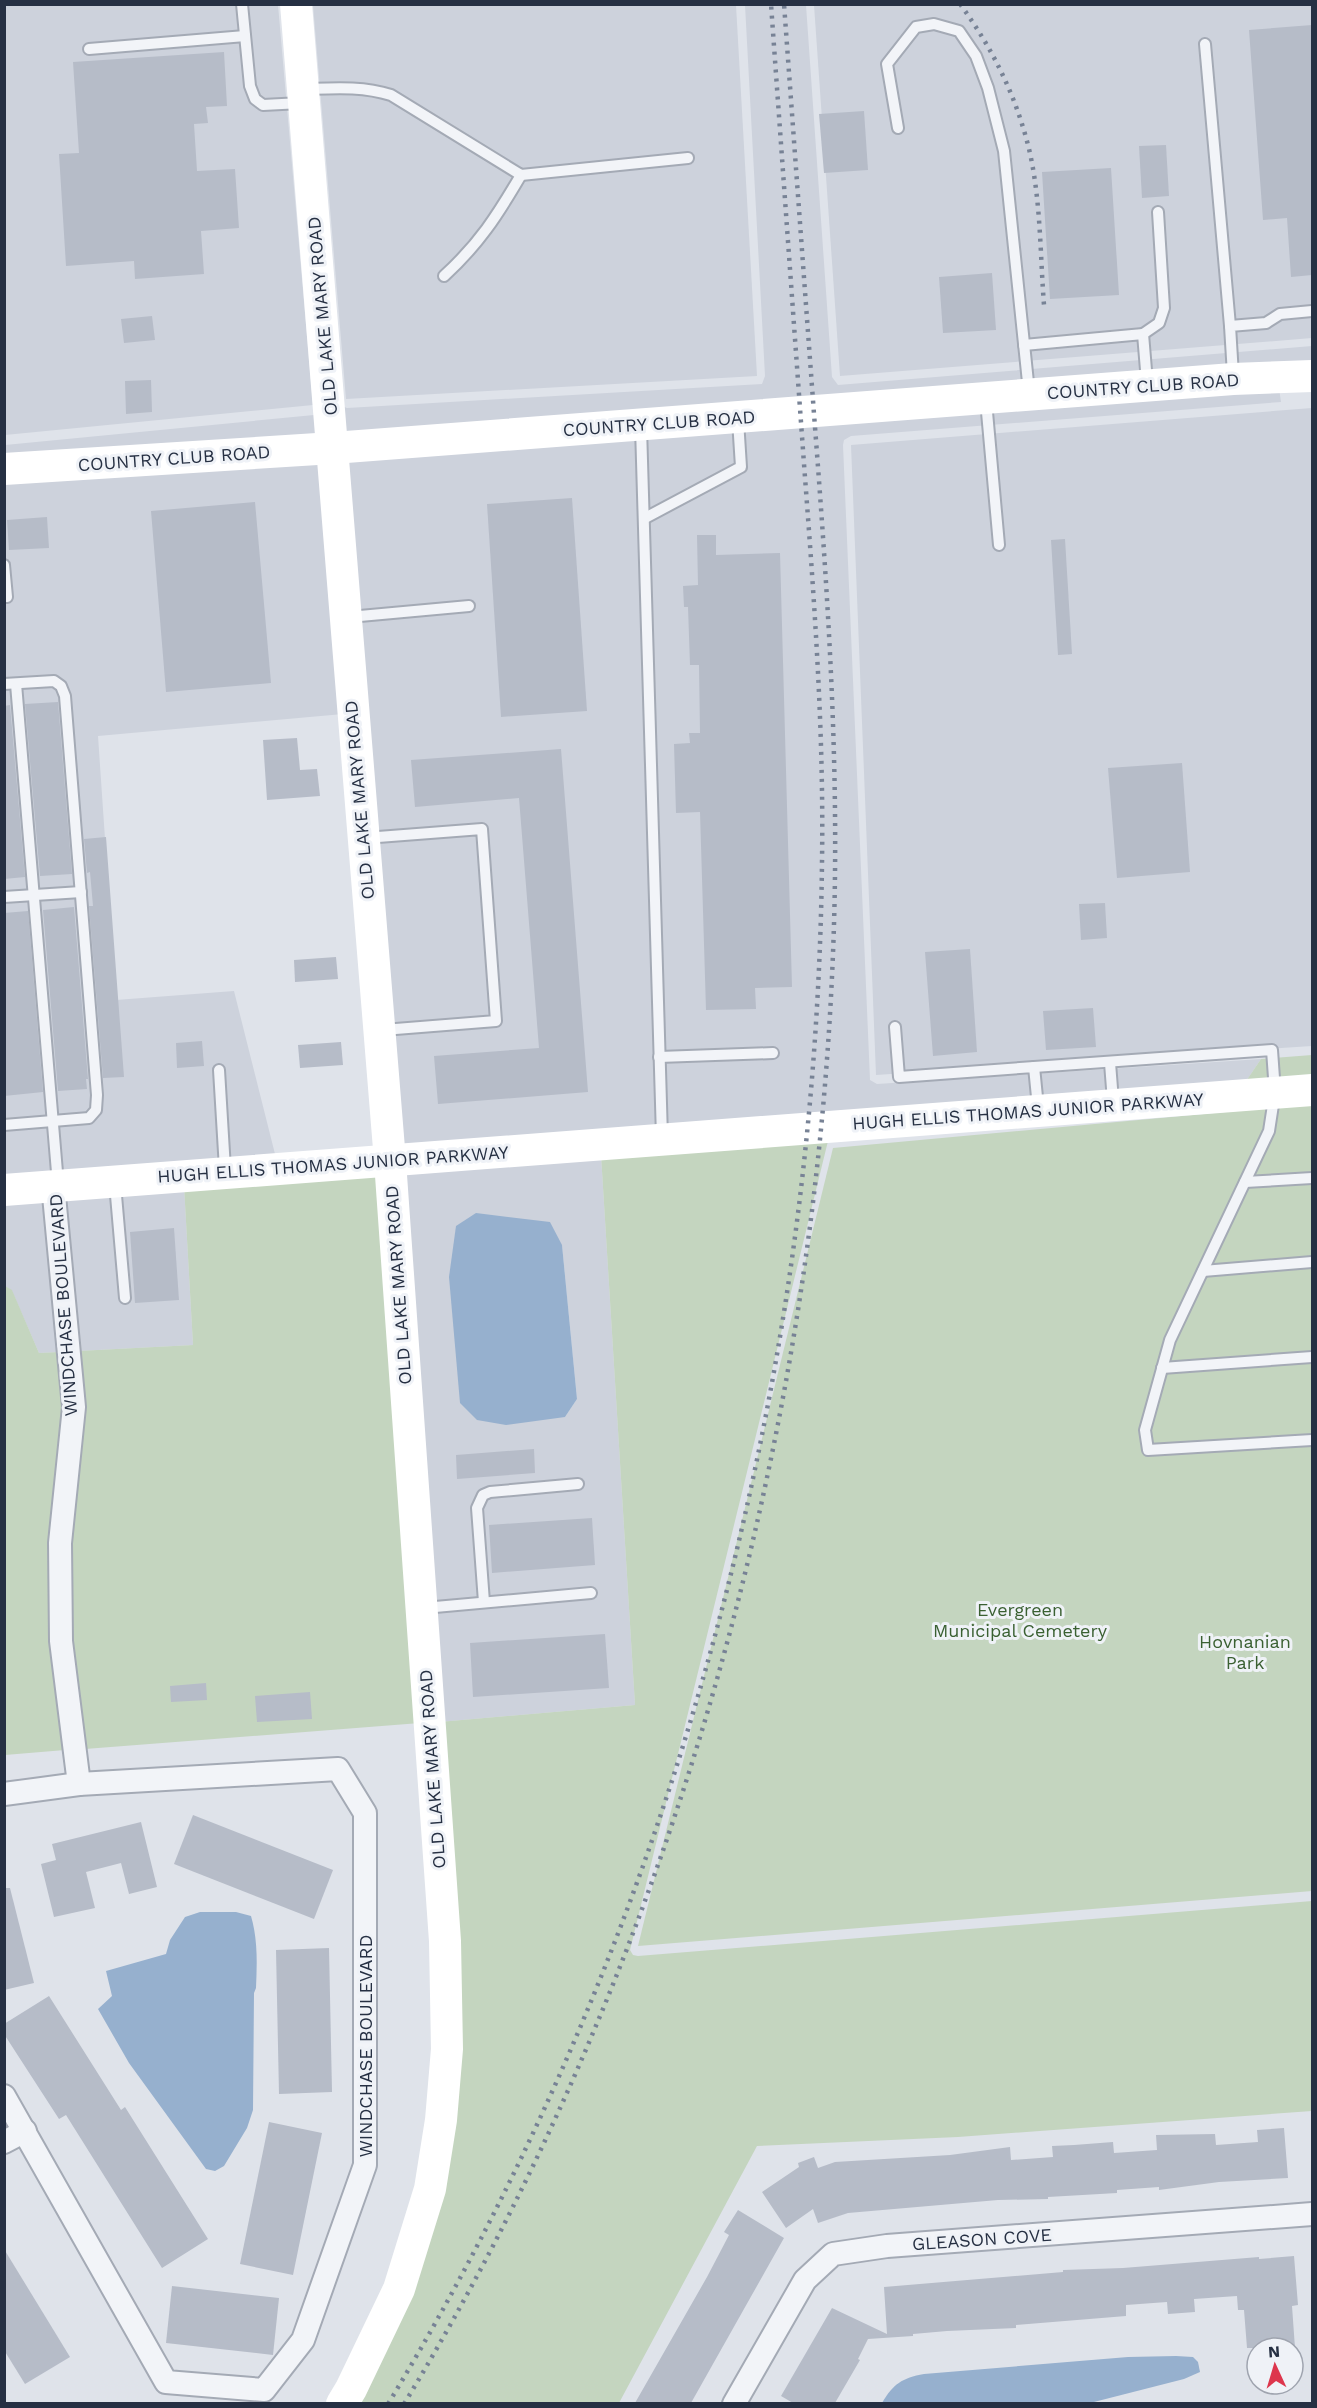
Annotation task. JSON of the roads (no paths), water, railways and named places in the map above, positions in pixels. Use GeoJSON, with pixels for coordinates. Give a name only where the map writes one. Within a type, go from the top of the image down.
{"type":"FeatureCollection","features":[{"type":"Feature","properties":{"kind":"street","name":"OLD LAKE MARY ROAD"},"geometry":{"type":"LineString","coordinates":[[296,4],[390,1161],[445,1941],[447,2049],[441,2120],[430,2189],[399,2289],[342,2403]]}},
{"type":"Feature","properties":{"kind":"street","name":"COUNTRY CLUB ROAD"},"geometry":{"type":"LineString","coordinates":[[4,469],[333,448],[1233,379],[1312,376]]}},
{"type":"Feature","properties":{"kind":"street","name":"HUGH ELLIS THOMAS JUNIOR PARKWAY"},"geometry":{"type":"LineString","coordinates":[[4,1190],[1312,1090]]}},
{"type":"Feature","properties":{"kind":"street","name":"WINDCHASE BOULEVARD"},"geometry":{"type":"LineString","coordinates":[[56,1185],[74,1407],[60,1542],[62,1641],[79,1784]]}},
{"type":"Feature","properties":{"kind":"street","name":"WINDCHASE BOULEVARD"},"geometry":{"type":"LineString","coordinates":[[4,1794],[79,1784],[338,1769],[365,1812],[365,2165],[303,2340],[264,2390],[166,2382],[4,2096]]}},
{"type":"Feature","properties":{"kind":"street"},"geometry":{"type":"LineString","coordinates":[[4,2142],[25,2131]]}},
{"type":"Feature","properties":{"kind":"street","name":"GLEASON COVE"},"geometry":{"type":"LineString","coordinates":[[734,2403],[805,2280],[833,2254],[886,2246],[1312,2214]]}},
{"type":"Feature","properties":{"kind":"lane"},"geometry":{"type":"LineString","coordinates":[[242,4],[250,86],[255,99],[263,105],[353,88],[375,90],[391,95],[521,175],[688,158]]}},
{"type":"Feature","properties":{"kind":"lane"},"geometry":{"type":"LineString","coordinates":[[898,128],[887,64],[916,27],[934,24],[959,31],[976,56],[988,88],[1004,151],[1030,395]]}},
{"type":"Feature","properties":{"kind":"lane"},"geometry":{"type":"LineString","coordinates":[[89,49],[245,36]]}},
{"type":"Feature","properties":{"kind":"lane"},"geometry":{"type":"LineString","coordinates":[[1205,44],[1233,379]]}},
{"type":"Feature","properties":{"kind":"lane"},"geometry":{"type":"LineString","coordinates":[[444,276],[470,252],[498,214],[521,175]]}},
{"type":"Feature","properties":{"kind":"lane"},"geometry":{"type":"LineString","coordinates":[[1024,345],[1143,334],[1159,323],[1164,308],[1158,212]]}},
{"type":"Feature","properties":{"kind":"lane"},"geometry":{"type":"LineString","coordinates":[[1230,326],[1266,323],[1280,314],[1312,311]]}},
{"type":"Feature","properties":{"kind":"lane"},"geometry":{"type":"LineString","coordinates":[[1143,334],[1147,386]]}},
{"type":"Feature","properties":{"kind":"lane"},"geometry":{"type":"LineString","coordinates":[[985,398],[999,545]]}},
{"type":"Feature","properties":{"kind":"lane"},"geometry":{"type":"LineString","coordinates":[[645,518],[741,467],[738,416]]}},
{"type":"Feature","properties":{"kind":"lane"},"geometry":{"type":"LineString","coordinates":[[641,424],[662,1139]]}},
{"type":"Feature","properties":{"kind":"lane"},"geometry":{"type":"LineString","coordinates":[[4,565],[7,597],[4,597]]}},
{"type":"Feature","properties":{"kind":"lane"},"geometry":{"type":"LineString","coordinates":[[345,618],[470,606]]}},
{"type":"Feature","properties":{"kind":"lane"},"geometry":{"type":"LineString","coordinates":[[4,1125],[52,1121],[89,1118],[96,1110],[97,1095],[65,696],[61,686],[54,681],[10,684],[33,895],[52,1121],[56,1185]]}},
{"type":"Feature","properties":{"kind":"lane"},"geometry":{"type":"LineString","coordinates":[[362,838],[482,829],[496,1021],[379,1030]]}},
{"type":"Feature","properties":{"kind":"lane"},"geometry":{"type":"LineString","coordinates":[[4,897],[81,892]]}},
{"type":"Feature","properties":{"kind":"lane"},"geometry":{"type":"LineString","coordinates":[[895,1027],[899,1077],[1272,1050],[1275,1092],[1269,1131],[1170,1340],[1145,1430],[1148,1450],[1312,1440]]}},
{"type":"Feature","properties":{"kind":"lane"},"geometry":{"type":"LineString","coordinates":[[659,1057],[773,1053]]}},
{"type":"Feature","properties":{"kind":"lane"},"geometry":{"type":"LineString","coordinates":[[1110,1063],[1113,1105]]}},
{"type":"Feature","properties":{"kind":"lane"},"geometry":{"type":"LineString","coordinates":[[1034,1067],[1038,1110]]}},
{"type":"Feature","properties":{"kind":"lane"},"geometry":{"type":"LineString","coordinates":[[219,1070],[226,1172]]}},
{"type":"Feature","properties":{"kind":"lane"},"geometry":{"type":"LineString","coordinates":[[1245,1182],[1312,1178]]}},
{"type":"Feature","properties":{"kind":"lane"},"geometry":{"type":"LineString","coordinates":[[115,1180],[125,1298]]}},
{"type":"Feature","properties":{"kind":"lane"},"geometry":{"type":"LineString","coordinates":[[1203,1271],[1312,1262]]}},
{"type":"Feature","properties":{"kind":"lane"},"geometry":{"type":"LineString","coordinates":[[1162,1368],[1312,1357]]}},
{"type":"Feature","properties":{"kind":"lane"},"geometry":{"type":"LineString","coordinates":[[484,1602],[477,1508],[483,1495],[490,1491],[578,1484]]}},
{"type":"Feature","properties":{"kind":"lane"},"geometry":{"type":"LineString","coordinates":[[421,1608],[591,1593]]}},
{"type":"Feature","properties":{"kind":"water"},"geometry":{"type":"Polygon","coordinates":[[[476,1213],[550,1222],[562,1245],[577,1399],[565,1417],[506,1425],[477,1420],[460,1403],[449,1277],[456,1226],[476,1213]]]}},
{"type":"Feature","properties":{"kind":"water"},"geometry":{"type":"Polygon","coordinates":[[[200,1912],[236,1912],[251,1916],[257,1952],[254,1993],[253,2110],[247,2128],[224,2166],[215,2171],[206,2169],[129,2063],[98,2009],[112,1996],[106,1971],[166,1954],[170,1940],[185,1917],[200,1912]]]}},
{"type":"Feature","properties":{"kind":"water"},"geometry":{"type":"Polygon","coordinates":[[[1128,2357],[1193,2357],[1198,2362],[1200,2372],[1184,2379],[1090,2403],[882,2403],[899,2383],[924,2374],[1128,2357]]]}},
{"type":"Feature","properties":{"kind":"railway"},"geometry":{"type":"LineString","coordinates":[[388,2404],[487,2227],[573,2044],[647,1855],[708,1662],[756,1465],[791,1265],[813,1064],[822,812],[818,663],[771,4]]}},
{"type":"Feature","properties":{"kind":"railway"},"geometry":{"type":"LineString","coordinates":[[404,2404],[499,2235],[582,2059],[653,1878],[714,1691],[762,1502],[798,1310],[822,1117],[834,924],[835,796],[831,669],[823,542],[784,4]]}},
{"type":"Feature","properties":{"kind":"railway"},"geometry":{"type":"LineString","coordinates":[[960,4],[993,56],[1024,129],[1036,188],[1044,305]]}},
{"type":"Feature","properties":{"kind":"park label","name":"Evergreen Municipal Cemetery"},"geometry":{"type":"Point","coordinates":[1020,1619]}},
{"type":"Feature","properties":{"kind":"park label","name":"Hovnanian Park"},"geometry":{"type":"Point","coordinates":[1245,1651]}}]}
